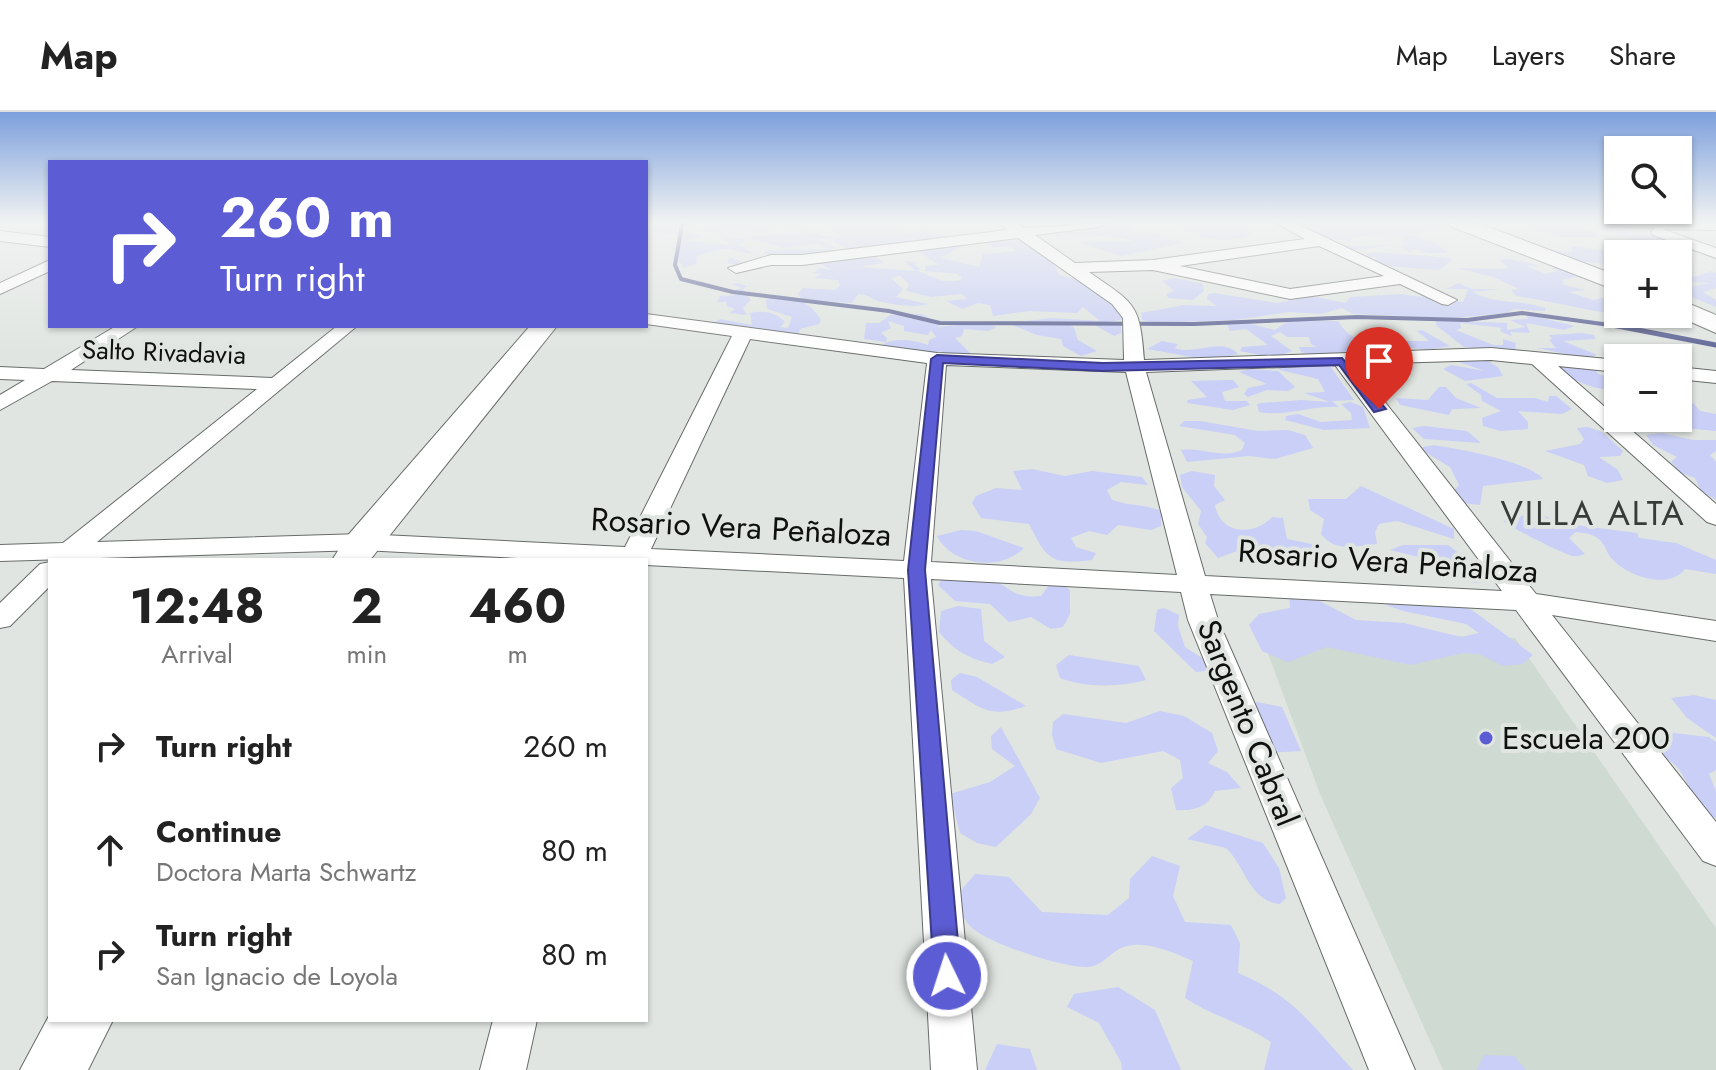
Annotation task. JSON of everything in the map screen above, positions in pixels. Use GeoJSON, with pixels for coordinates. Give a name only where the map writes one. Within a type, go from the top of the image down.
{"type":"FeatureCollection","features":[{"type":"Feature","properties":{"kind":"main road"},"geometry":{"type":"LineString","coordinates":[[1576,268],[1604,279]]}},
{"type":"Feature","properties":{"kind":"main road"},"geometry":{"type":"LineString","coordinates":[[1692,313],[1716,325]]}},
{"type":"Feature","properties":{"kind":"main road"},"geometry":{"type":"LineString","coordinates":[[356,551],[542,328]]}},
{"type":"Feature","properties":{"kind":"main road"},"geometry":{"type":"LineString","coordinates":[[52,1070],[81,1022]]}},
{"type":"Feature","properties":{"kind":"street"},"geometry":{"type":"LineString","coordinates":[[0,289],[44,268]]}},
{"type":"Feature","properties":{"kind":"street"},"geometry":{"type":"LineString","coordinates":[[1075,268],[1083,268]]}},
{"type":"Feature","properties":{"kind":"street","name":"Sargento Cabral"},"geometry":{"type":"LineString","coordinates":[[1075,268],[1118,300],[1132,324],[1134,365],[1196,584],[1203,620],[1392,1070]]}},
{"type":"Feature","properties":{"kind":"street"},"geometry":{"type":"LineString","coordinates":[[1166,268],[1290,294],[1401,279]]}},
{"type":"Feature","properties":{"kind":"street"},"geometry":{"type":"LineString","coordinates":[[1377,268],[1448,300]]}},
{"type":"Feature","properties":{"kind":"street"},"geometry":{"type":"LineString","coordinates":[[1692,310],[1716,313]]}},
{"type":"Feature","properties":{"kind":"street"},"geometry":{"type":"LineString","coordinates":[[648,319],[937,359],[1103,367],[1491,354],[1604,364]]}},
{"type":"Feature","properties":{"kind":"street"},"geometry":{"type":"LineString","coordinates":[[0,404],[126,328]]}},
{"type":"Feature","properties":{"kind":"street"},"geometry":{"type":"LineString","coordinates":[[62,558],[346,328]]}},
{"type":"Feature","properties":{"kind":"street"},"geometry":{"type":"LineString","coordinates":[[633,557],[743,334]]}},
{"type":"Feature","properties":{"kind":"street"},"geometry":{"type":"LineString","coordinates":[[1535,356],[1716,517]]}},
{"type":"Feature","properties":{"kind":"street"},"geometry":{"type":"LineString","coordinates":[[937,359],[917,570],[954,1070]]}},
{"type":"Feature","properties":{"kind":"street"},"geometry":{"type":"LineString","coordinates":[[1342,361],[1716,850]]}},
{"type":"Feature","properties":{"kind":"street","name":"Salto Rivadavia"},"geometry":{"type":"LineString","coordinates":[[0,373],[277,384]]}},
{"type":"Feature","properties":{"kind":"street"},"geometry":{"type":"LineString","coordinates":[[1692,374],[1716,377]]}},
{"type":"Feature","properties":{"kind":"street","name":"Rosario Vera Peñaloza"},"geometry":{"type":"LineString","coordinates":[[126,558],[356,551],[633,557],[917,570],[1524,601],[1716,631]]}},
{"type":"Feature","properties":{"kind":"street","name":"Rosario Vera Peñaloza"},"geometry":{"type":"LineString","coordinates":[[0,553],[48,559]]}},
{"type":"Feature","properties":{"kind":"street"},"geometry":{"type":"LineString","coordinates":[[0,619],[48,572]]}},
{"type":"Feature","properties":{"kind":"street"},"geometry":{"type":"LineString","coordinates":[[503,1070],[515,1022]]}},
{"type":"Feature","properties":{"kind":"shaded area"},"geometry":{"type":"Polygon","coordinates":[[[819,268],[915,271],[911,268],[918,268],[918,271],[943,281],[962,278],[957,274],[925,271],[925,268],[1056,268],[1059,275],[1091,283],[1126,319],[1108,322],[1121,326],[1121,333],[1114,336],[1093,324],[1068,324],[1074,328],[1078,340],[1097,351],[1081,356],[1063,346],[1061,339],[1037,335],[1007,323],[1053,318],[1100,321],[1083,307],[1077,313],[1029,311],[993,316],[990,305],[978,303],[962,309],[946,301],[967,299],[962,294],[931,297],[906,291],[909,284],[900,276],[891,278],[903,289],[896,297],[928,304],[899,305],[858,294],[852,303],[801,299],[798,294],[803,288],[835,290],[840,286],[838,280],[814,278],[823,273],[813,274],[819,268]]]}},
{"type":"Feature","properties":{"kind":"shaded area"},"geometry":{"type":"Polygon","coordinates":[[[1458,268],[1530,268],[1546,274],[1558,271],[1552,268],[1568,268],[1585,275],[1561,280],[1565,282],[1561,284],[1585,290],[1569,292],[1593,300],[1604,298],[1604,312],[1516,296],[1511,290],[1519,289],[1493,277],[1458,268]]]}},
{"type":"Feature","properties":{"kind":"shaded area"},"geometry":{"type":"Polygon","coordinates":[[[1712,271],[1716,273],[1716,288],[1703,292],[1716,300],[1716,307],[1692,297],[1692,287],[1709,283],[1692,282],[1694,277],[1712,271]]]}},
{"type":"Feature","properties":{"kind":"shaded area"},"geometry":{"type":"Polygon","coordinates":[[[1174,278],[1203,284],[1204,291],[1193,300],[1168,298],[1166,294],[1174,291],[1162,281],[1174,278]]]}},
{"type":"Feature","properties":{"kind":"shaded area"},"geometry":{"type":"Polygon","coordinates":[[[1458,283],[1472,289],[1500,289],[1473,292],[1490,299],[1536,305],[1545,308],[1545,311],[1514,309],[1507,313],[1454,318],[1353,314],[1342,308],[1321,314],[1289,312],[1236,320],[1275,330],[1288,321],[1338,321],[1354,337],[1376,341],[1370,335],[1374,333],[1393,339],[1391,341],[1429,341],[1417,331],[1422,330],[1450,346],[1426,350],[1401,346],[1312,355],[1301,352],[1299,347],[1317,347],[1311,344],[1309,337],[1287,337],[1280,332],[1271,336],[1292,351],[1274,358],[1240,351],[1242,347],[1268,345],[1246,329],[1230,331],[1227,324],[1232,320],[1155,323],[1142,320],[1141,313],[1184,305],[1217,306],[1207,299],[1208,294],[1214,293],[1278,303],[1312,296],[1345,303],[1351,297],[1400,294],[1463,302],[1468,289],[1446,289],[1458,283]]]}},
{"type":"Feature","properties":{"kind":"shaded area"},"geometry":{"type":"Polygon","coordinates":[[[731,284],[747,286],[743,289],[751,300],[743,308],[747,315],[729,313],[735,309],[727,306],[726,302],[717,302],[720,296],[736,295],[732,291],[742,288],[731,284]]]}},
{"type":"Feature","properties":{"kind":"shaded area"},"geometry":{"type":"Polygon","coordinates":[[[779,295],[808,305],[821,320],[819,324],[800,329],[797,336],[711,325],[720,319],[752,325],[750,313],[764,312],[778,316],[785,322],[780,327],[788,328],[792,317],[767,309],[766,300],[779,295]]]}},
{"type":"Feature","properties":{"kind":"shaded area"},"geometry":{"type":"Polygon","coordinates":[[[921,314],[940,323],[938,327],[982,322],[997,327],[988,331],[964,329],[962,336],[955,338],[971,354],[958,356],[940,351],[934,355],[887,349],[883,344],[893,340],[928,345],[929,340],[936,337],[931,330],[928,335],[904,331],[904,326],[888,321],[891,328],[881,333],[887,338],[886,342],[864,339],[866,323],[879,323],[890,315],[921,314]]]}},
{"type":"Feature","properties":{"kind":"shaded area"},"geometry":{"type":"Polygon","coordinates":[[[1526,314],[1575,326],[1564,330],[1526,323],[1530,333],[1510,332],[1512,336],[1501,332],[1500,329],[1504,328],[1460,323],[1461,328],[1456,330],[1493,345],[1503,345],[1503,339],[1516,343],[1515,351],[1464,347],[1437,326],[1435,320],[1507,323],[1507,330],[1525,327],[1510,320],[1528,319],[1526,314]]]}},
{"type":"Feature","properties":{"kind":"shaded area"},"geometry":{"type":"Polygon","coordinates":[[[1549,335],[1594,335],[1595,339],[1563,341],[1597,355],[1585,358],[1537,348],[1556,348],[1549,335]]]}},
{"type":"Feature","properties":{"kind":"shaded area"},"geometry":{"type":"Polygon","coordinates":[[[1162,341],[1178,344],[1175,348],[1183,350],[1216,346],[1238,354],[1209,360],[1147,349],[1162,341]]]}},
{"type":"Feature","properties":{"kind":"shaded area"},"geometry":{"type":"Polygon","coordinates":[[[1482,358],[1498,367],[1503,376],[1465,381],[1443,369],[1451,365],[1485,371],[1450,359],[1482,358]]]}},
{"type":"Feature","properties":{"kind":"shaded area"},"geometry":{"type":"Polygon","coordinates":[[[1328,363],[1354,400],[1332,401],[1339,407],[1259,412],[1257,404],[1262,403],[1301,400],[1330,402],[1304,393],[1325,392],[1318,379],[1280,370],[1272,364],[1328,363]]]}},
{"type":"Feature","properties":{"kind":"shaded area"},"geometry":{"type":"Polygon","coordinates":[[[1550,363],[1595,367],[1598,374],[1604,376],[1604,388],[1581,383],[1550,363]]]}},
{"type":"Feature","properties":{"kind":"shaded area"},"geometry":{"type":"Polygon","coordinates":[[[1248,369],[1278,371],[1295,387],[1288,391],[1267,390],[1248,397],[1244,394],[1248,388],[1267,384],[1239,372],[1248,369]]]}},
{"type":"Feature","properties":{"kind":"shaded area"},"geometry":{"type":"Polygon","coordinates":[[[1233,380],[1239,387],[1222,392],[1225,401],[1247,401],[1250,405],[1233,410],[1187,403],[1188,400],[1207,397],[1191,381],[1233,380]]]}},
{"type":"Feature","properties":{"kind":"shaded area"},"geometry":{"type":"Polygon","coordinates":[[[1471,383],[1497,398],[1535,398],[1548,402],[1549,396],[1556,396],[1572,409],[1562,414],[1518,411],[1528,422],[1528,429],[1500,431],[1483,426],[1482,418],[1501,411],[1482,401],[1481,395],[1466,384],[1471,383]]]}},
{"type":"Feature","properties":{"kind":"shaded area"},"geometry":{"type":"Polygon","coordinates":[[[1439,387],[1446,387],[1456,398],[1481,408],[1452,409],[1449,415],[1400,405],[1396,398],[1428,400],[1439,387]]]}},
{"type":"Feature","properties":{"kind":"shaded area"},"geometry":{"type":"Polygon","coordinates":[[[1351,402],[1363,407],[1370,428],[1324,430],[1285,420],[1286,416],[1298,414],[1321,422],[1352,420],[1351,413],[1341,404],[1351,402]]]}},
{"type":"Feature","properties":{"kind":"shaded area"},"geometry":{"type":"Polygon","coordinates":[[[1692,403],[1700,411],[1716,414],[1716,431],[1692,429],[1692,403]]]}},
{"type":"Feature","properties":{"kind":"shaded area"},"geometry":{"type":"Polygon","coordinates":[[[1184,421],[1258,431],[1288,430],[1305,435],[1313,448],[1275,459],[1249,456],[1187,462],[1181,450],[1228,453],[1242,450],[1245,443],[1235,435],[1179,426],[1184,421]]]}},
{"type":"Feature","properties":{"kind":"shaded area"},"geometry":{"type":"Polygon","coordinates":[[[1424,426],[1467,431],[1481,443],[1424,439],[1412,428],[1424,426]]]}},
{"type":"Feature","properties":{"kind":"shaded area"},"geometry":{"type":"Polygon","coordinates":[[[1588,427],[1602,432],[1623,451],[1620,456],[1599,457],[1618,470],[1623,480],[1607,483],[1588,476],[1584,465],[1545,451],[1580,444],[1584,439],[1577,428],[1588,427]]]}},
{"type":"Feature","properties":{"kind":"shaded area"},"geometry":{"type":"Polygon","coordinates":[[[1662,433],[1693,440],[1716,440],[1716,451],[1710,455],[1716,462],[1716,500],[1701,491],[1695,478],[1681,473],[1671,462],[1677,457],[1653,445],[1646,435],[1662,433]]]}},
{"type":"Feature","properties":{"kind":"shaded area"},"geometry":{"type":"Polygon","coordinates":[[[1434,445],[1509,461],[1543,479],[1483,486],[1480,505],[1455,502],[1453,491],[1459,485],[1450,467],[1418,448],[1434,445]]]}},
{"type":"Feature","properties":{"kind":"shaded area"},"geometry":{"type":"Polygon","coordinates":[[[1032,469],[1065,476],[1092,471],[1142,477],[1148,485],[1121,482],[1107,490],[1112,500],[1161,511],[1161,526],[1151,530],[1118,525],[1107,535],[1089,531],[1071,538],[1076,547],[1096,553],[1092,560],[1058,560],[1046,552],[1029,524],[981,518],[972,503],[976,496],[996,488],[1022,490],[1013,471],[1032,469]]]}},
{"type":"Feature","properties":{"kind":"shaded area"},"geometry":{"type":"Polygon","coordinates":[[[1192,471],[1215,475],[1214,486],[1225,500],[1215,505],[1218,515],[1230,527],[1247,530],[1272,517],[1283,518],[1287,539],[1316,545],[1328,557],[1302,561],[1251,546],[1218,558],[1205,543],[1207,537],[1198,524],[1201,511],[1182,487],[1180,475],[1192,471]]]}},
{"type":"Feature","properties":{"kind":"shaded area"},"geometry":{"type":"Polygon","coordinates":[[[1361,486],[1454,529],[1454,539],[1397,521],[1379,524],[1375,532],[1377,544],[1346,547],[1333,544],[1321,534],[1324,519],[1310,510],[1308,499],[1346,499],[1361,486]]]}},
{"type":"Feature","properties":{"kind":"shaded area"},"geometry":{"type":"Polygon","coordinates":[[[1533,513],[1575,525],[1637,533],[1639,538],[1676,543],[1716,560],[1716,574],[1685,569],[1669,579],[1649,579],[1619,565],[1601,541],[1592,535],[1576,532],[1569,538],[1585,554],[1574,556],[1503,521],[1533,513]]]}},
{"type":"Feature","properties":{"kind":"shaded area"},"geometry":{"type":"Polygon","coordinates":[[[961,530],[976,531],[1024,548],[1014,556],[990,563],[965,559],[944,546],[937,536],[961,530]]]}},
{"type":"Feature","properties":{"kind":"shaded area"},"geometry":{"type":"Polygon","coordinates":[[[1403,545],[1448,545],[1496,581],[1474,583],[1439,562],[1390,550],[1403,545]]]}},
{"type":"Feature","properties":{"kind":"shaded area"},"geometry":{"type":"Polygon","coordinates":[[[943,577],[988,579],[1017,594],[1031,596],[1041,596],[1049,585],[1060,582],[1070,590],[1070,614],[1063,627],[1051,629],[1031,617],[1009,622],[990,604],[955,601],[938,585],[943,577]]]}},
{"type":"Feature","properties":{"kind":"shaded area"},"geometry":{"type":"Polygon","coordinates":[[[1289,592],[1310,596],[1356,620],[1404,623],[1461,637],[1479,633],[1466,624],[1403,611],[1370,599],[1442,600],[1472,610],[1533,655],[1522,664],[1503,666],[1479,654],[1463,653],[1411,665],[1327,647],[1288,662],[1262,651],[1249,625],[1259,614],[1290,608],[1289,592]]]}},
{"type":"Feature","properties":{"kind":"shaded area"},"geometry":{"type":"Polygon","coordinates":[[[958,606],[981,609],[984,641],[1005,657],[992,664],[983,662],[962,653],[945,639],[939,632],[941,611],[958,606]]]}},
{"type":"Feature","properties":{"kind":"shaded area"},"geometry":{"type":"Polygon","coordinates":[[[1164,608],[1179,615],[1178,626],[1185,647],[1202,658],[1207,665],[1205,671],[1196,672],[1154,631],[1157,610],[1164,608]]]}},
{"type":"Feature","properties":{"kind":"shaded area"},"geometry":{"type":"Polygon","coordinates":[[[1259,629],[1515,638],[1716,928],[1716,1070],[1443,1070],[1320,794],[1259,629]]]}},
{"type":"Feature","properties":{"kind":"shaded area"},"geometry":{"type":"Polygon","coordinates":[[[1069,655],[1139,666],[1146,680],[1103,685],[1080,684],[1060,678],[1056,665],[1069,655]]]}},
{"type":"Feature","properties":{"kind":"shaded area"},"geometry":{"type":"Polygon","coordinates":[[[960,673],[977,677],[1026,706],[1004,711],[980,707],[952,690],[951,680],[960,673]]]}},
{"type":"Feature","properties":{"kind":"shaded area"},"geometry":{"type":"Polygon","coordinates":[[[1694,695],[1716,700],[1716,738],[1687,718],[1671,698],[1694,695]]]}},
{"type":"Feature","properties":{"kind":"shaded area"},"geometry":{"type":"Polygon","coordinates":[[[1257,702],[1282,707],[1301,751],[1267,753],[1242,711],[1257,702]]]}},
{"type":"Feature","properties":{"kind":"shaded area"},"geometry":{"type":"Polygon","coordinates":[[[1160,711],[1184,716],[1212,733],[1218,751],[1208,763],[1227,772],[1241,788],[1215,791],[1199,807],[1176,810],[1171,788],[1183,778],[1180,760],[1163,751],[1101,763],[1056,749],[1052,735],[1053,722],[1063,714],[1126,723],[1160,711]]]}},
{"type":"Feature","properties":{"kind":"shaded area"},"geometry":{"type":"Polygon","coordinates":[[[1001,727],[1040,798],[1031,814],[996,847],[977,843],[960,833],[950,794],[990,782],[1015,766],[992,749],[991,736],[1001,727]]]}},
{"type":"Feature","properties":{"kind":"shaded area"},"geometry":{"type":"Polygon","coordinates":[[[1674,733],[1709,737],[1716,742],[1716,770],[1709,774],[1716,791],[1716,818],[1697,802],[1676,766],[1653,752],[1661,740],[1674,733]]]}},
{"type":"Feature","properties":{"kind":"shaded area"},"geometry":{"type":"Polygon","coordinates":[[[1206,825],[1263,843],[1279,868],[1286,898],[1280,904],[1261,897],[1226,848],[1187,839],[1206,825]]]}},
{"type":"Feature","properties":{"kind":"shaded area"},"geometry":{"type":"Polygon","coordinates":[[[1152,856],[1180,866],[1173,896],[1185,922],[1231,925],[1240,943],[1238,973],[1289,1003],[1353,1070],[1264,1070],[1271,1042],[1185,998],[1193,961],[1145,945],[1125,947],[1089,967],[1041,958],[1005,946],[976,931],[966,921],[957,895],[975,874],[1009,877],[1042,912],[1108,915],[1129,898],[1130,879],[1152,856]]]}},
{"type":"Feature","properties":{"kind":"shaded area"},"geometry":{"type":"Polygon","coordinates":[[[1118,987],[1155,1010],[1181,1070],[1122,1070],[1121,1062],[1099,1023],[1067,1007],[1074,994],[1118,987]]]}},
{"type":"Feature","properties":{"kind":"shaded area"},"geometry":{"type":"Polygon","coordinates":[[[997,1044],[1030,1049],[1037,1070],[985,1070],[997,1044]]]}},
{"type":"Feature","properties":{"kind":"shaded area"},"geometry":{"type":"Polygon","coordinates":[[[1484,1055],[1514,1056],[1526,1070],[1477,1070],[1484,1055]]]}},
{"type":"Feature","properties":{"kind":"waterway"},"geometry":{"type":"LineString","coordinates":[[676,268],[681,279],[733,292],[889,311],[940,323],[1194,324],[1357,317],[1467,320],[1522,313],[1604,324]]}},
{"type":"Feature","properties":{"kind":"waterway"},"geometry":{"type":"LineString","coordinates":[[1628,328],[1716,345]]}},
{"type":"Feature","properties":{"kind":"place","name":"Escuela 200"},"geometry":{"type":"Point","coordinates":[1486,738]}},
{"type":"Feature","properties":{"kind":"district","name":"VILLA ALTA"},"geometry":{"type":"Point","coordinates":[1593,513]}},
{"type":"Feature","properties":{"kind":"route"},"geometry":{"type":"LineString","coordinates":[[947,976],[917,570],[937,359],[1103,367],[1162,363],[1342,361],[1379,409]]}}]}
